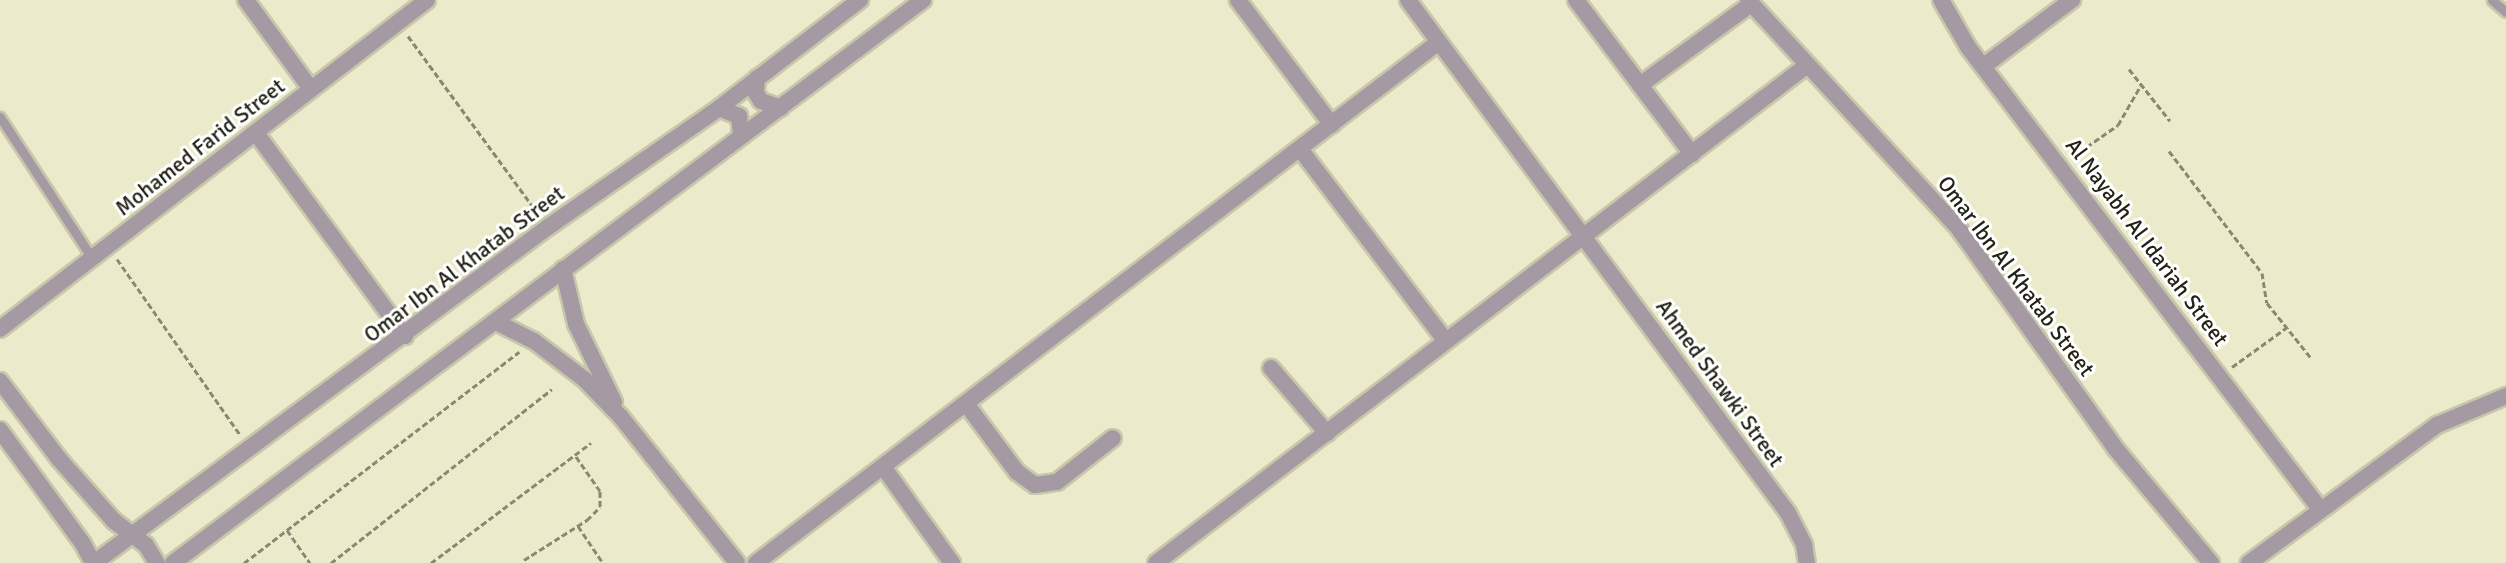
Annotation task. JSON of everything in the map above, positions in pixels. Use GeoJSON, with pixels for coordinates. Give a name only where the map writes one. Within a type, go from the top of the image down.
{"type":"FeatureCollection","features":[{"type":"Feature","properties":{"kind":"street"},"geometry":{"type":"LineString","coordinates":[[246,0],[311,89]]}},
{"type":"Feature","properties":{"kind":"street","name":"Mohamed Farid Street"},"geometry":{"type":"LineString","coordinates":[[0,329],[427,0]]}},
{"type":"Feature","properties":{"kind":"street","name":"Omar Ibn Al Khatab Street"},"geometry":{"type":"LineString","coordinates":[[93,563],[251,450],[548,227],[719,108],[860,0]]}},
{"type":"Feature","properties":{"kind":"street"},"geometry":{"type":"LineString","coordinates":[[173,563],[923,0]]}},
{"type":"Feature","properties":{"kind":"street"},"geometry":{"type":"LineString","coordinates":[[1238,0],[1332,125]]}},
{"type":"Feature","properties":{"kind":"street","name":"Ahmed Shawki Street"},"geometry":{"type":"LineString","coordinates":[[1408,0],[1788,513],[1804,544],[1807,563]]}},
{"type":"Feature","properties":{"kind":"street"},"geometry":{"type":"LineString","coordinates":[[1576,0],[1692,153]]}},
{"type":"Feature","properties":{"kind":"street","name":"Al Nayabh Al Idariah Street"},"geometry":{"type":"LineString","coordinates":[[1941,0],[1953,25],[2320,509]]}},
{"type":"Feature","properties":{"kind":"street"},"geometry":{"type":"LineString","coordinates":[[1985,65],[2072,0]]}},
{"type":"Feature","properties":{"kind":"street"},"geometry":{"type":"LineString","coordinates":[[1640,85],[1749,2]]}},
{"type":"Feature","properties":{"kind":"street","name":"Omar Ibn Al Khatab Street"},"geometry":{"type":"LineString","coordinates":[[1749,2],[1806,66],[1901,162],[1959,229],[2115,448],[2211,563]]}},
{"type":"Feature","properties":{"kind":"street"},"geometry":{"type":"LineString","coordinates":[[756,563],[967,405],[1439,42]]}},
{"type":"Feature","properties":{"kind":"street"},"geometry":{"type":"LineString","coordinates":[[1156,563],[1806,66]]}},
{"type":"Feature","properties":{"kind":"street"},"geometry":{"type":"LineString","coordinates":[[757,78],[756,93],[761,101],[781,108]]}},
{"type":"Feature","properties":{"kind":"street"},"geometry":{"type":"LineString","coordinates":[[719,108],[739,116],[741,136]]}},
{"type":"Feature","properties":{"kind":"street"},"geometry":{"type":"LineString","coordinates":[[256,133],[405,336]]}},
{"type":"Feature","properties":{"kind":"street"},"geometry":{"type":"LineString","coordinates":[[1300,149],[1446,342]]}},
{"type":"Feature","properties":{"kind":"street"},"geometry":{"type":"LineString","coordinates":[[563,269],[576,324],[621,417]]}},
{"type":"Feature","properties":{"kind":"street"},"geometry":{"type":"LineString","coordinates":[[496,322],[534,341],[560,358],[621,417],[737,563]]}},
{"type":"Feature","properties":{"kind":"street"},"geometry":{"type":"LineString","coordinates":[[1271,369],[1327,433]]}},
{"type":"Feature","properties":{"kind":"street"},"geometry":{"type":"LineString","coordinates":[[0,381],[59,459],[114,521],[146,544],[157,563]]}},
{"type":"Feature","properties":{"kind":"street"},"geometry":{"type":"LineString","coordinates":[[2249,563],[2437,425],[2506,396]]}},
{"type":"Feature","properties":{"kind":"street"},"geometry":{"type":"LineString","coordinates":[[967,405],[1022,478],[1035,485],[1058,482],[1113,438]]}},
{"type":"Feature","properties":{"kind":"street"},"geometry":{"type":"LineString","coordinates":[[0,430],[93,563]]}},
{"type":"Feature","properties":{"kind":"street"},"geometry":{"type":"LineString","coordinates":[[884,468],[952,563]]}},
{"type":"Feature","properties":{"kind":"lane"},"geometry":{"type":"LineString","coordinates":[[2492,0],[2506,12]]}},
{"type":"Feature","properties":{"kind":"lane"},"geometry":{"type":"LineString","coordinates":[[0,117],[92,258]]}},
{"type":"Feature","properties":{"kind":"path"},"geometry":{"type":"LineString","coordinates":[[398,22],[548,227]]}},
{"type":"Feature","properties":{"kind":"path"},"geometry":{"type":"LineString","coordinates":[[2129,69],[2170,121]]}},
{"type":"Feature","properties":{"kind":"path"},"geometry":{"type":"LineString","coordinates":[[2061,165],[2118,125],[2141,85]]}},
{"type":"Feature","properties":{"kind":"path"},"geometry":{"type":"LineString","coordinates":[[2169,151],[2262,273],[2267,303],[2311,358]]}},
{"type":"Feature","properties":{"kind":"path"},"geometry":{"type":"LineString","coordinates":[[108,246],[251,450]]}},
{"type":"Feature","properties":{"kind":"path"},"geometry":{"type":"LineString","coordinates":[[2234,365],[2286,328]]}},
{"type":"Feature","properties":{"kind":"path"},"geometry":{"type":"LineString","coordinates":[[244,563],[534,341]]}},
{"type":"Feature","properties":{"kind":"path"},"geometry":{"type":"LineString","coordinates":[[331,563],[552,389]]}},
{"type":"Feature","properties":{"kind":"path"},"geometry":{"type":"LineString","coordinates":[[431,563],[591,443]]}},
{"type":"Feature","properties":{"kind":"path"},"geometry":{"type":"LineString","coordinates":[[524,560],[578,526],[600,507],[602,497],[575,455]]}},
{"type":"Feature","properties":{"kind":"path"},"geometry":{"type":"LineString","coordinates":[[578,526],[603,563]]}},
{"type":"Feature","properties":{"kind":"path"},"geometry":{"type":"LineString","coordinates":[[287,530],[310,563]]}}]}
